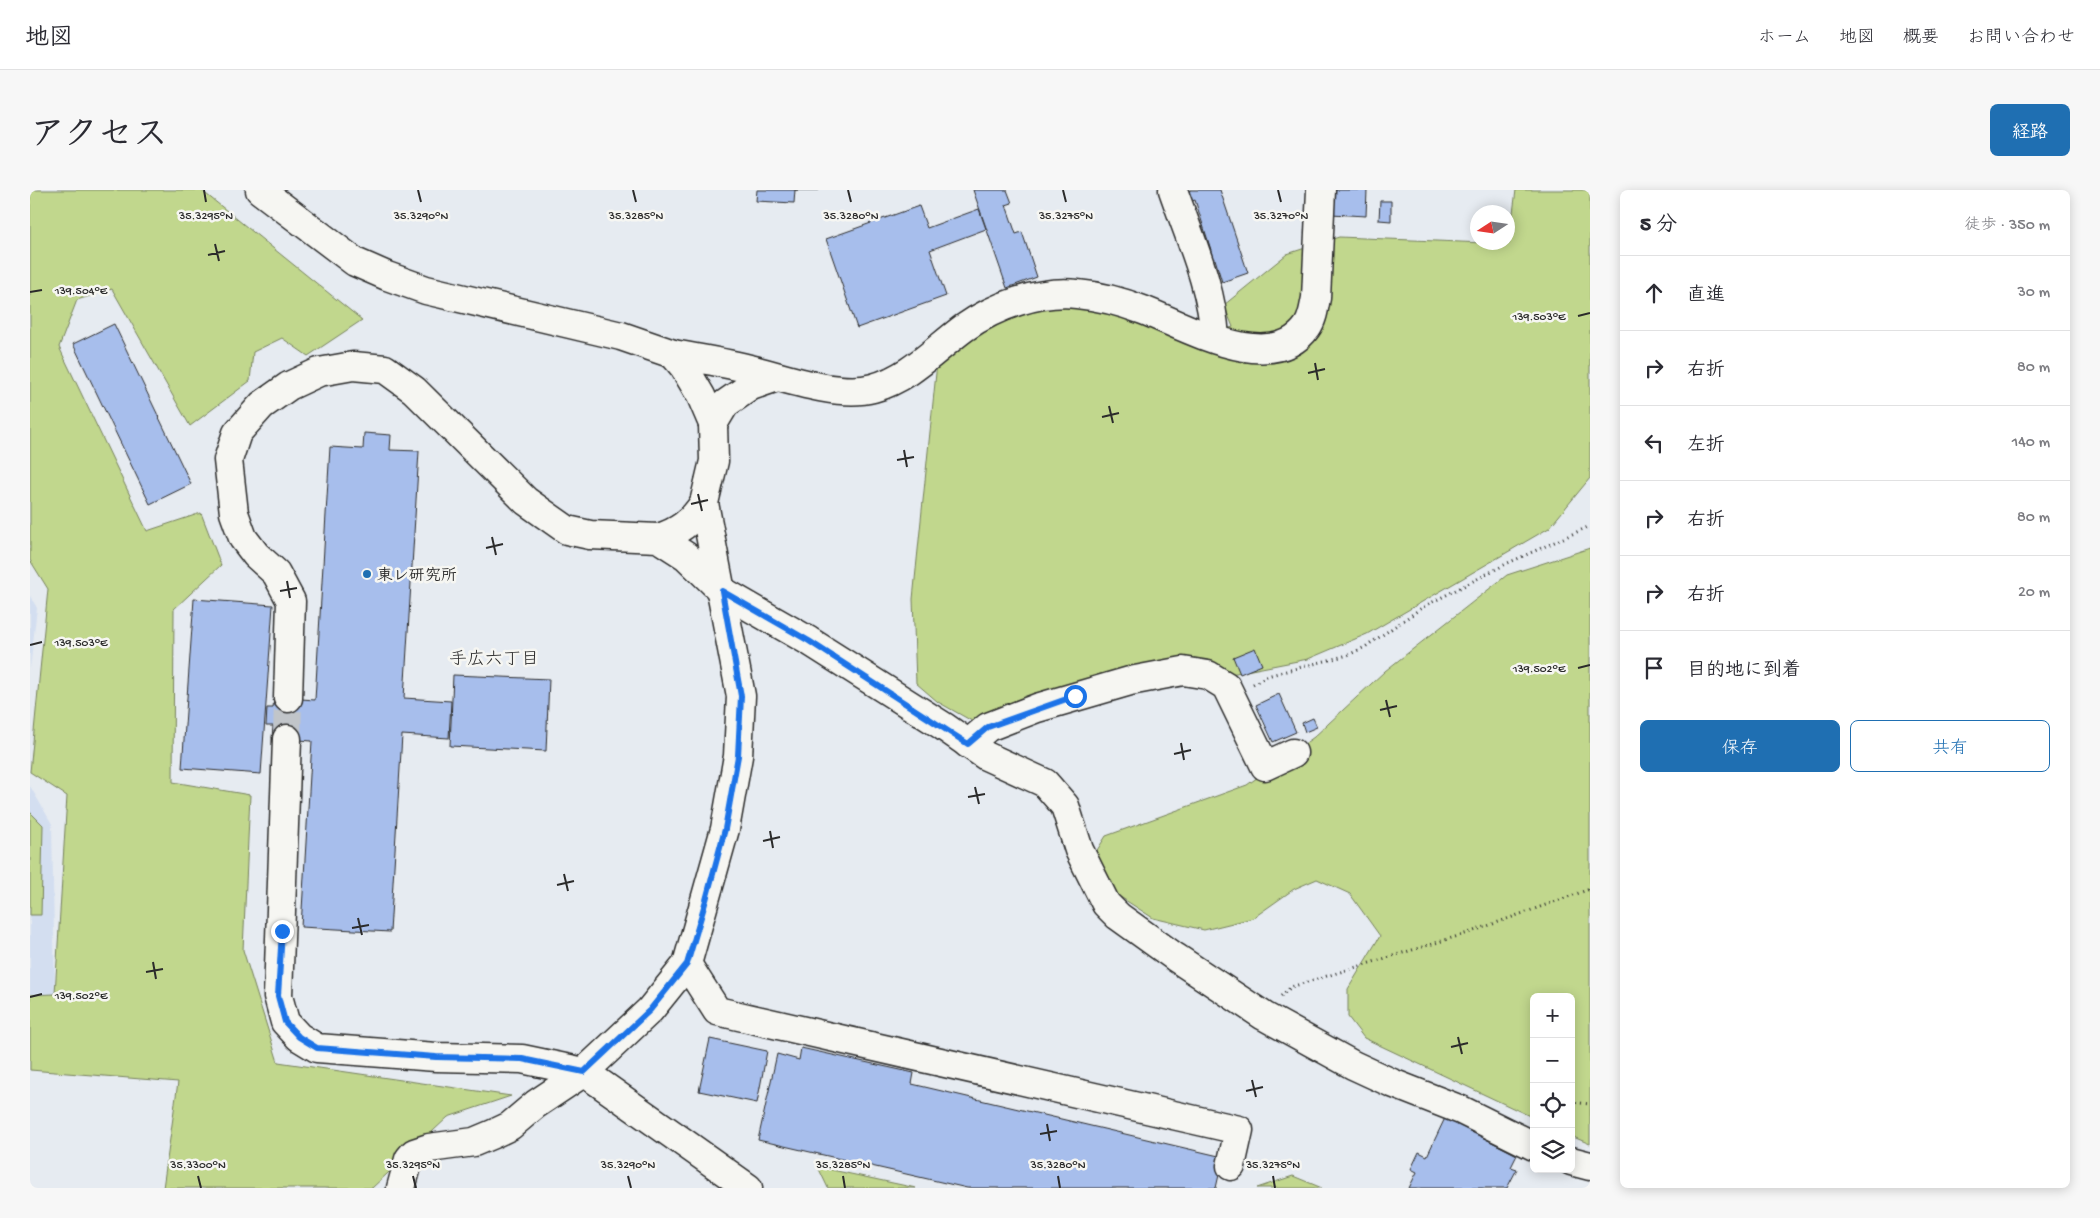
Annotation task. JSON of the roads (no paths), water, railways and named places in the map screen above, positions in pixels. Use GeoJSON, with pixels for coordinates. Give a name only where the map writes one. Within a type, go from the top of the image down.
{"type":"FeatureCollection","features":[{"type":"Feature","properties":{"kind":"lane"},"geometry":{"type":"LineString","coordinates":[[260,190],[355,262],[426,290],[620,336],[673,354],[832,388],[871,388],[888,383],[917,367],[977,319],[1009,305],[1047,295],[1075,294],[1101,298],[1143,310],[1214,338],[1245,347],[1266,349],[1296,338],[1308,327],[1316,298],[1321,190]]}},
{"type":"Feature","properties":{"kind":"lane"},"geometry":{"type":"LineString","coordinates":[[1173,190],[1208,286],[1213,310],[1214,338]]}},
{"type":"Feature","properties":{"kind":"lane"},"geometry":{"type":"LineString","coordinates":[[288,698],[291,602],[276,572],[256,555],[243,538],[234,513],[228,460],[237,433],[262,405],[289,386],[319,372],[353,366],[385,369],[414,390],[526,500],[567,530],[590,536],[658,538],[674,533],[695,518],[704,503],[714,461],[713,424],[701,396],[684,367],[673,354]]}},
{"type":"Feature","properties":{"kind":"lane"},"geometry":{"type":"LineString","coordinates":[[713,424],[725,404],[751,386],[777,377]]}},
{"type":"Feature","properties":{"kind":"lane"},"geometry":{"type":"LineString","coordinates":[[401,1188],[409,1159],[414,1153],[429,1148],[474,1142],[510,1126],[536,1104],[584,1072],[650,1010],[687,964],[725,829],[738,756],[741,696],[704,503]]}},
{"type":"Feature","properties":{"kind":"lane"},"geometry":{"type":"LineString","coordinates":[[658,538],[686,556],[722,591],[809,641],[986,756],[1045,784],[1056,793],[1065,806],[1079,850],[1094,881],[1106,904],[1118,916],[1264,1016],[1354,1065],[1392,1083],[1461,1110],[1530,1144]]}},
{"type":"Feature","properties":{"kind":"lane"},"geometry":{"type":"LineString","coordinates":[[968,744],[988,727],[1038,708],[1130,681],[1183,671],[1208,674],[1226,686],[1265,766],[1293,753]]}},
{"type":"Feature","properties":{"kind":"lane"},"geometry":{"type":"LineString","coordinates":[[287,739],[278,996],[285,1022],[299,1037],[317,1048],[427,1056],[522,1059],[584,1072],[745,1187]]}},
{"type":"Feature","properties":{"kind":"lane"},"geometry":{"type":"LineString","coordinates":[[687,964],[717,1011],[1239,1130],[1232,1166]]}},
{"type":"Feature","properties":{"kind":"lane"},"geometry":{"type":"LineString","coordinates":[[1575,1162],[1590,1166]]}},
{"type":"Feature","properties":{"kind":"tunnel"},"geometry":{"type":"LineString","coordinates":[[287,739],[288,698]]}},
{"type":"Feature","properties":{"kind":"place","name":"東レ研究所"},"geometry":{"type":"Point","coordinates":[367,574]}},
{"type":"Feature","properties":{"kind":"district","name":"手広六丁目"},"geometry":{"type":"Point","coordinates":[494,658]}}]}
